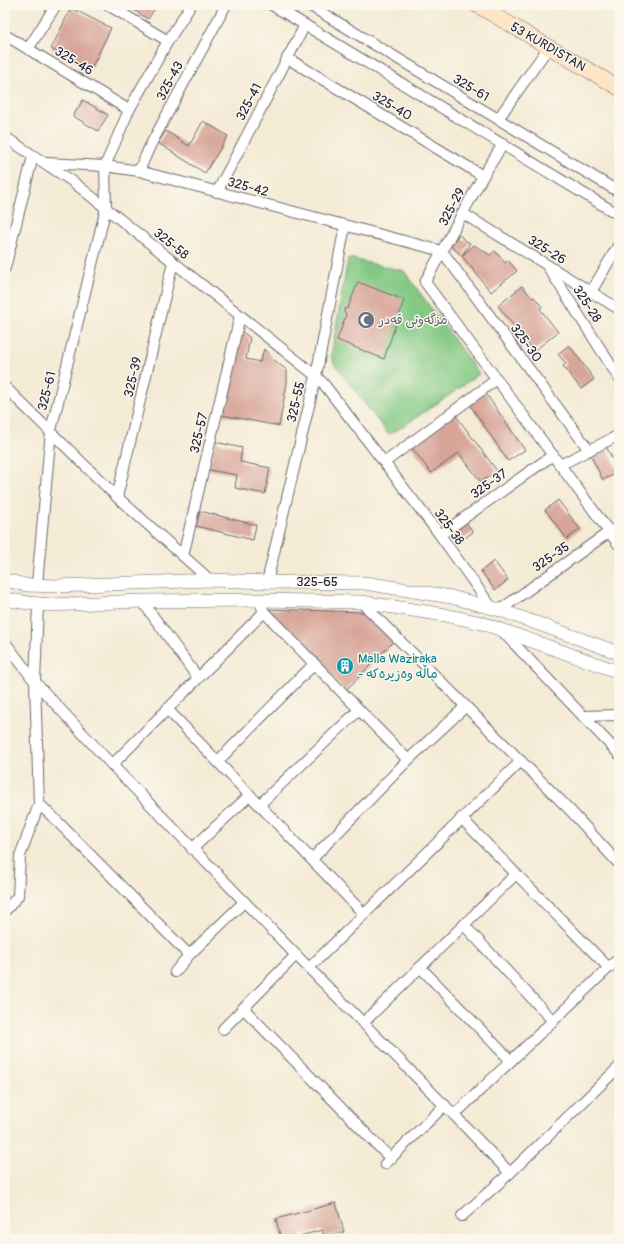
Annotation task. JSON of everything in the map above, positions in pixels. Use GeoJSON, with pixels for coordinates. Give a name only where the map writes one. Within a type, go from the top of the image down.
{"type":"FeatureCollection","features":[{"type":"Feature","properties":{"kind":"main road","name":"53 KURDISTAN"},"geometry":{"type":"LineString","coordinates":[[477,5],[548,48],[619,88]]}},
{"type":"Feature","properties":{"kind":"street"},"geometry":{"type":"LineString","coordinates":[[28,49],[56,5]]}},
{"type":"Feature","properties":{"kind":"street"},"geometry":{"type":"LineString","coordinates":[[108,5],[168,41]]}},
{"type":"Feature","properties":{"kind":"street"},"geometry":{"type":"LineString","coordinates":[[105,166],[129,110],[168,41],[191,5]]}},
{"type":"Feature","properties":{"kind":"street","name":"325-43"},"geometry":{"type":"LineString","coordinates":[[139,171],[150,146],[226,5]]}},
{"type":"Feature","properties":{"kind":"street"},"geometry":{"type":"LineString","coordinates":[[272,5],[619,215]]}},
{"type":"Feature","properties":{"kind":"street","name":"325-61"},"geometry":{"type":"LineString","coordinates":[[309,5],[619,192]]}},
{"type":"Feature","properties":{"kind":"street","name":"325-41"},"geometry":{"type":"LineString","coordinates":[[217,192],[305,25]]}},
{"type":"Feature","properties":{"kind":"street","name":"325-46"},"geometry":{"type":"LineString","coordinates":[[5,35],[129,110]]}},
{"type":"Feature","properties":{"kind":"street"},"geometry":{"type":"LineString","coordinates":[[498,119],[548,48]]}},
{"type":"Feature","properties":{"kind":"street"},"geometry":{"type":"LineString","coordinates":[[382,71],[393,56]]}},
{"type":"Feature","properties":{"kind":"street","name":"325-40"},"geometry":{"type":"LineString","coordinates":[[287,58],[483,176]]}},
{"type":"Feature","properties":{"kind":"street","name":"325-58"},"geometry":{"type":"LineString","coordinates":[[5,137],[72,181],[316,376]]}},
{"type":"Feature","properties":{"kind":"street","name":"325-29"},"geometry":{"type":"LineString","coordinates":[[497,379],[425,282],[462,213],[503,144]]}},
{"type":"Feature","properties":{"kind":"street"},"geometry":{"type":"LineString","coordinates":[[5,268],[33,156]]}},
{"type":"Feature","properties":{"kind":"street","name":"325-42"},"geometry":{"type":"LineString","coordinates":[[45,163],[105,166],[139,171],[442,251]]}},
{"type":"Feature","properties":{"kind":"street","name":"325-61"},"geometry":{"type":"LineString","coordinates":[[37,584],[51,430],[106,208],[105,166]]}},
{"type":"Feature","properties":{"kind":"street","name":"325-26"},"geometry":{"type":"LineString","coordinates":[[462,213],[619,310]]}},
{"type":"Feature","properties":{"kind":"street","name":"325-55"},"geometry":{"type":"LineString","coordinates":[[267,582],[316,376],[345,226]]}},
{"type":"Feature","properties":{"kind":"street"},"geometry":{"type":"LineString","coordinates":[[591,292],[619,244]]}},
{"type":"Feature","properties":{"kind":"street","name":"325-30"},"geometry":{"type":"LineString","coordinates":[[442,251],[589,450]]}},
{"type":"Feature","properties":{"kind":"street","name":"325-39"},"geometry":{"type":"LineString","coordinates":[[117,497],[173,262]]}},
{"type":"Feature","properties":{"kind":"street","name":"325-28"},"geometry":{"type":"LineString","coordinates":[[546,265],[619,378]]}},
{"type":"Feature","properties":{"kind":"street","name":"325-57"},"geometry":{"type":"LineString","coordinates":[[183,556],[240,316]]}},
{"type":"Feature","properties":{"kind":"street","name":"325-38"},"geometry":{"type":"LineString","coordinates":[[316,376],[385,462],[496,609]]}},
{"type":"Feature","properties":{"kind":"street"},"geometry":{"type":"LineString","coordinates":[[385,462],[497,379],[619,545]]}},
{"type":"Feature","properties":{"kind":"street"},"geometry":{"type":"LineString","coordinates":[[5,387],[51,430],[117,497],[210,580]]}},
{"type":"Feature","properties":{"kind":"street"},"geometry":{"type":"LineString","coordinates":[[560,465],[619,435]]}},
{"type":"Feature","properties":{"kind":"street","name":"325-37"},"geometry":{"type":"LineString","coordinates":[[440,535],[553,455]]}},
{"type":"Feature","properties":{"kind":"street","name":"325-35"},"geometry":{"type":"LineString","coordinates":[[496,609],[609,532],[619,527]]}},
{"type":"Feature","properties":{"kind":"street","name":"325-65"},"geometry":{"type":"LineString","coordinates":[[5,580],[26,585],[37,584],[57,586],[210,580],[364,583],[451,597],[496,609],[619,653]]}},
{"type":"Feature","properties":{"kind":"street"},"geometry":{"type":"LineString","coordinates":[[318,601],[319,582]]}},
{"type":"Feature","properties":{"kind":"street","name":"325-65"},"geometry":{"type":"LineString","coordinates":[[5,599],[50,605],[142,601],[259,600],[361,602],[482,623],[619,672]]}},
{"type":"Feature","properties":{"kind":"street"},"geometry":{"type":"LineString","coordinates":[[259,600],[264,612],[408,760]]}},
{"type":"Feature","properties":{"kind":"street"},"geometry":{"type":"LineString","coordinates":[[142,601],[198,678]]}},
{"type":"Feature","properties":{"kind":"street"},"geometry":{"type":"LineString","coordinates":[[361,602],[570,809],[619,864]]}},
{"type":"Feature","properties":{"kind":"street"},"geometry":{"type":"LineString","coordinates":[[5,911],[18,896],[20,856],[39,804],[35,682],[38,604]]}},
{"type":"Feature","properties":{"kind":"street"},"geometry":{"type":"LineString","coordinates":[[112,764],[264,612]]}},
{"type":"Feature","properties":{"kind":"street"},"geometry":{"type":"LineString","coordinates":[[502,631],[619,754]]}},
{"type":"Feature","properties":{"kind":"street"},"geometry":{"type":"LineString","coordinates":[[5,642],[35,682],[192,849],[446,1105],[510,1173]]}},
{"type":"Feature","properties":{"kind":"street"},"geometry":{"type":"LineString","coordinates":[[218,761],[314,664]]}},
{"type":"Feature","properties":{"kind":"street"},"geometry":{"type":"LineString","coordinates":[[312,859],[408,760],[466,706]]}},
{"type":"Feature","properties":{"kind":"street"},"geometry":{"type":"LineString","coordinates":[[167,709],[364,914]]}},
{"type":"Feature","properties":{"kind":"street"},"geometry":{"type":"LineString","coordinates":[[259,805],[359,710]]}},
{"type":"Feature","properties":{"kind":"street"},"geometry":{"type":"LineString","coordinates":[[583,716],[619,715]]}},
{"type":"Feature","properties":{"kind":"street"},"geometry":{"type":"LineString","coordinates":[[309,968],[520,761]]}},
{"type":"Feature","properties":{"kind":"street"},"geometry":{"type":"LineString","coordinates":[[192,849],[250,795]]}},
{"type":"Feature","properties":{"kind":"street"},"geometry":{"type":"LineString","coordinates":[[39,804],[189,955]]}},
{"type":"Feature","properties":{"kind":"street"},"geometry":{"type":"LineString","coordinates":[[461,818],[609,968]]}},
{"type":"Feature","properties":{"kind":"street"},"geometry":{"type":"LineString","coordinates":[[363,1023],[516,874]]}},
{"type":"Feature","properties":{"kind":"street"},"geometry":{"type":"LineString","coordinates":[[175,972],[189,955],[244,902]]}},
{"type":"Feature","properties":{"kind":"street"},"geometry":{"type":"LineString","coordinates":[[464,925],[553,1021]]}},
{"type":"Feature","properties":{"kind":"street"},"geometry":{"type":"LineString","coordinates":[[223,1028],[296,955]]}},
{"type":"Feature","properties":{"kind":"street"},"geometry":{"type":"LineString","coordinates":[[454,1114],[619,958]]}},
{"type":"Feature","properties":{"kind":"street"},"geometry":{"type":"LineString","coordinates":[[420,967],[511,1061]]}},
{"type":"Feature","properties":{"kind":"street"},"geometry":{"type":"LineString","coordinates":[[243,1008],[388,1162],[446,1105]]}},
{"type":"Feature","properties":{"kind":"street"},"geometry":{"type":"LineString","coordinates":[[462,1216],[510,1173],[619,1067]]}},
{"type":"Feature","properties":{"kind":"green space"},"geometry":{"type":"Polygon","coordinates":[[[348,258],[404,271],[479,374],[396,431],[388,434],[333,362],[331,356],[348,258]]]}},
{"type":"Feature","properties":{"kind":"building"},"geometry":{"type":"Polygon","coordinates":[[[126,5],[157,5],[148,19],[126,5]]]}},
{"type":"Feature","properties":{"kind":"building"},"geometry":{"type":"Polygon","coordinates":[[[71,8],[111,28],[91,69],[51,49],[71,8]]]}},
{"type":"Feature","properties":{"kind":"building"},"geometry":{"type":"Polygon","coordinates":[[[83,100],[108,115],[98,131],[73,116],[83,100]]]}},
{"type":"Feature","properties":{"kind":"building"},"geometry":{"type":"Polygon","coordinates":[[[203,121],[228,136],[205,173],[158,143],[166,131],[189,146],[203,121]]]}},
{"type":"Feature","properties":{"kind":"building"},"geometry":{"type":"Polygon","coordinates":[[[459,234],[463,239],[470,243],[462,256],[451,246],[459,234]]]}},
{"type":"Feature","properties":{"kind":"building"},"geometry":{"type":"Polygon","coordinates":[[[474,245],[490,255],[495,251],[505,263],[508,260],[517,271],[491,292],[462,256],[474,245]]]}},
{"type":"Feature","properties":{"kind":"building"},"geometry":{"type":"Polygon","coordinates":[[[358,282],[404,300],[384,359],[337,340],[346,315],[344,309],[348,308],[358,282]]]}},
{"type":"Feature","properties":{"kind":"building"},"geometry":{"type":"Polygon","coordinates":[[[522,286],[542,307],[540,309],[558,332],[534,351],[498,306],[522,286]]]}},
{"type":"Feature","properties":{"kind":"building"},"geometry":{"type":"Polygon","coordinates":[[[239,329],[250,338],[246,359],[260,362],[264,349],[274,360],[287,370],[287,383],[279,426],[222,415],[239,329]]]}},
{"type":"Feature","properties":{"kind":"building"},"geometry":{"type":"Polygon","coordinates":[[[569,345],[594,379],[581,389],[563,366],[566,364],[558,354],[569,345]]]}},
{"type":"Feature","properties":{"kind":"building"},"geometry":{"type":"Polygon","coordinates":[[[484,391],[525,450],[508,461],[468,402],[484,391]]]}},
{"type":"Feature","properties":{"kind":"building"},"geometry":{"type":"Polygon","coordinates":[[[454,413],[497,471],[481,482],[459,453],[431,473],[410,445],[454,413]]]}},
{"type":"Feature","properties":{"kind":"building"},"geometry":{"type":"Polygon","coordinates":[[[215,442],[242,448],[240,462],[270,468],[265,494],[235,488],[237,475],[209,470],[215,442]]]}},
{"type":"Feature","properties":{"kind":"building"},"geometry":{"type":"Polygon","coordinates":[[[606,446],[619,472],[603,480],[590,454],[606,446]]]}},
{"type":"Feature","properties":{"kind":"building"},"geometry":{"type":"Polygon","coordinates":[[[558,500],[580,529],[567,539],[545,510],[558,500]]]}},
{"type":"Feature","properties":{"kind":"building"},"geometry":{"type":"Polygon","coordinates":[[[200,511],[256,525],[253,540],[196,526],[200,511]]]}},
{"type":"Feature","properties":{"kind":"building"},"geometry":{"type":"Polygon","coordinates":[[[466,522],[473,532],[458,543],[451,533],[466,522]]]}},
{"type":"Feature","properties":{"kind":"building"},"geometry":{"type":"Polygon","coordinates":[[[494,561],[508,580],[495,590],[481,571],[494,561]]]}},
{"type":"Feature","properties":{"kind":"building","name":"Malla Waziraka - ماڵە وەزیرەکە"},"geometry":{"type":"Polygon","coordinates":[[[265,609],[363,612],[394,641],[345,691],[265,609]]]}},
{"type":"Feature","properties":{"kind":"building"},"geometry":{"type":"Polygon","coordinates":[[[336,1203],[344,1232],[324,1237],[322,1230],[300,1236],[301,1239],[281,1239],[276,1219],[336,1203]]]}},
{"type":"Feature","properties":{"kind":"place","name":"مزگەوتی قەدر"},"geometry":{"type":"Point","coordinates":[366,320]}},
{"type":"Feature","properties":{"kind":"place","name":"Malla Waziraka - ماڵە وەزیرەکە"},"geometry":{"type":"Point","coordinates":[345,666]}}]}
